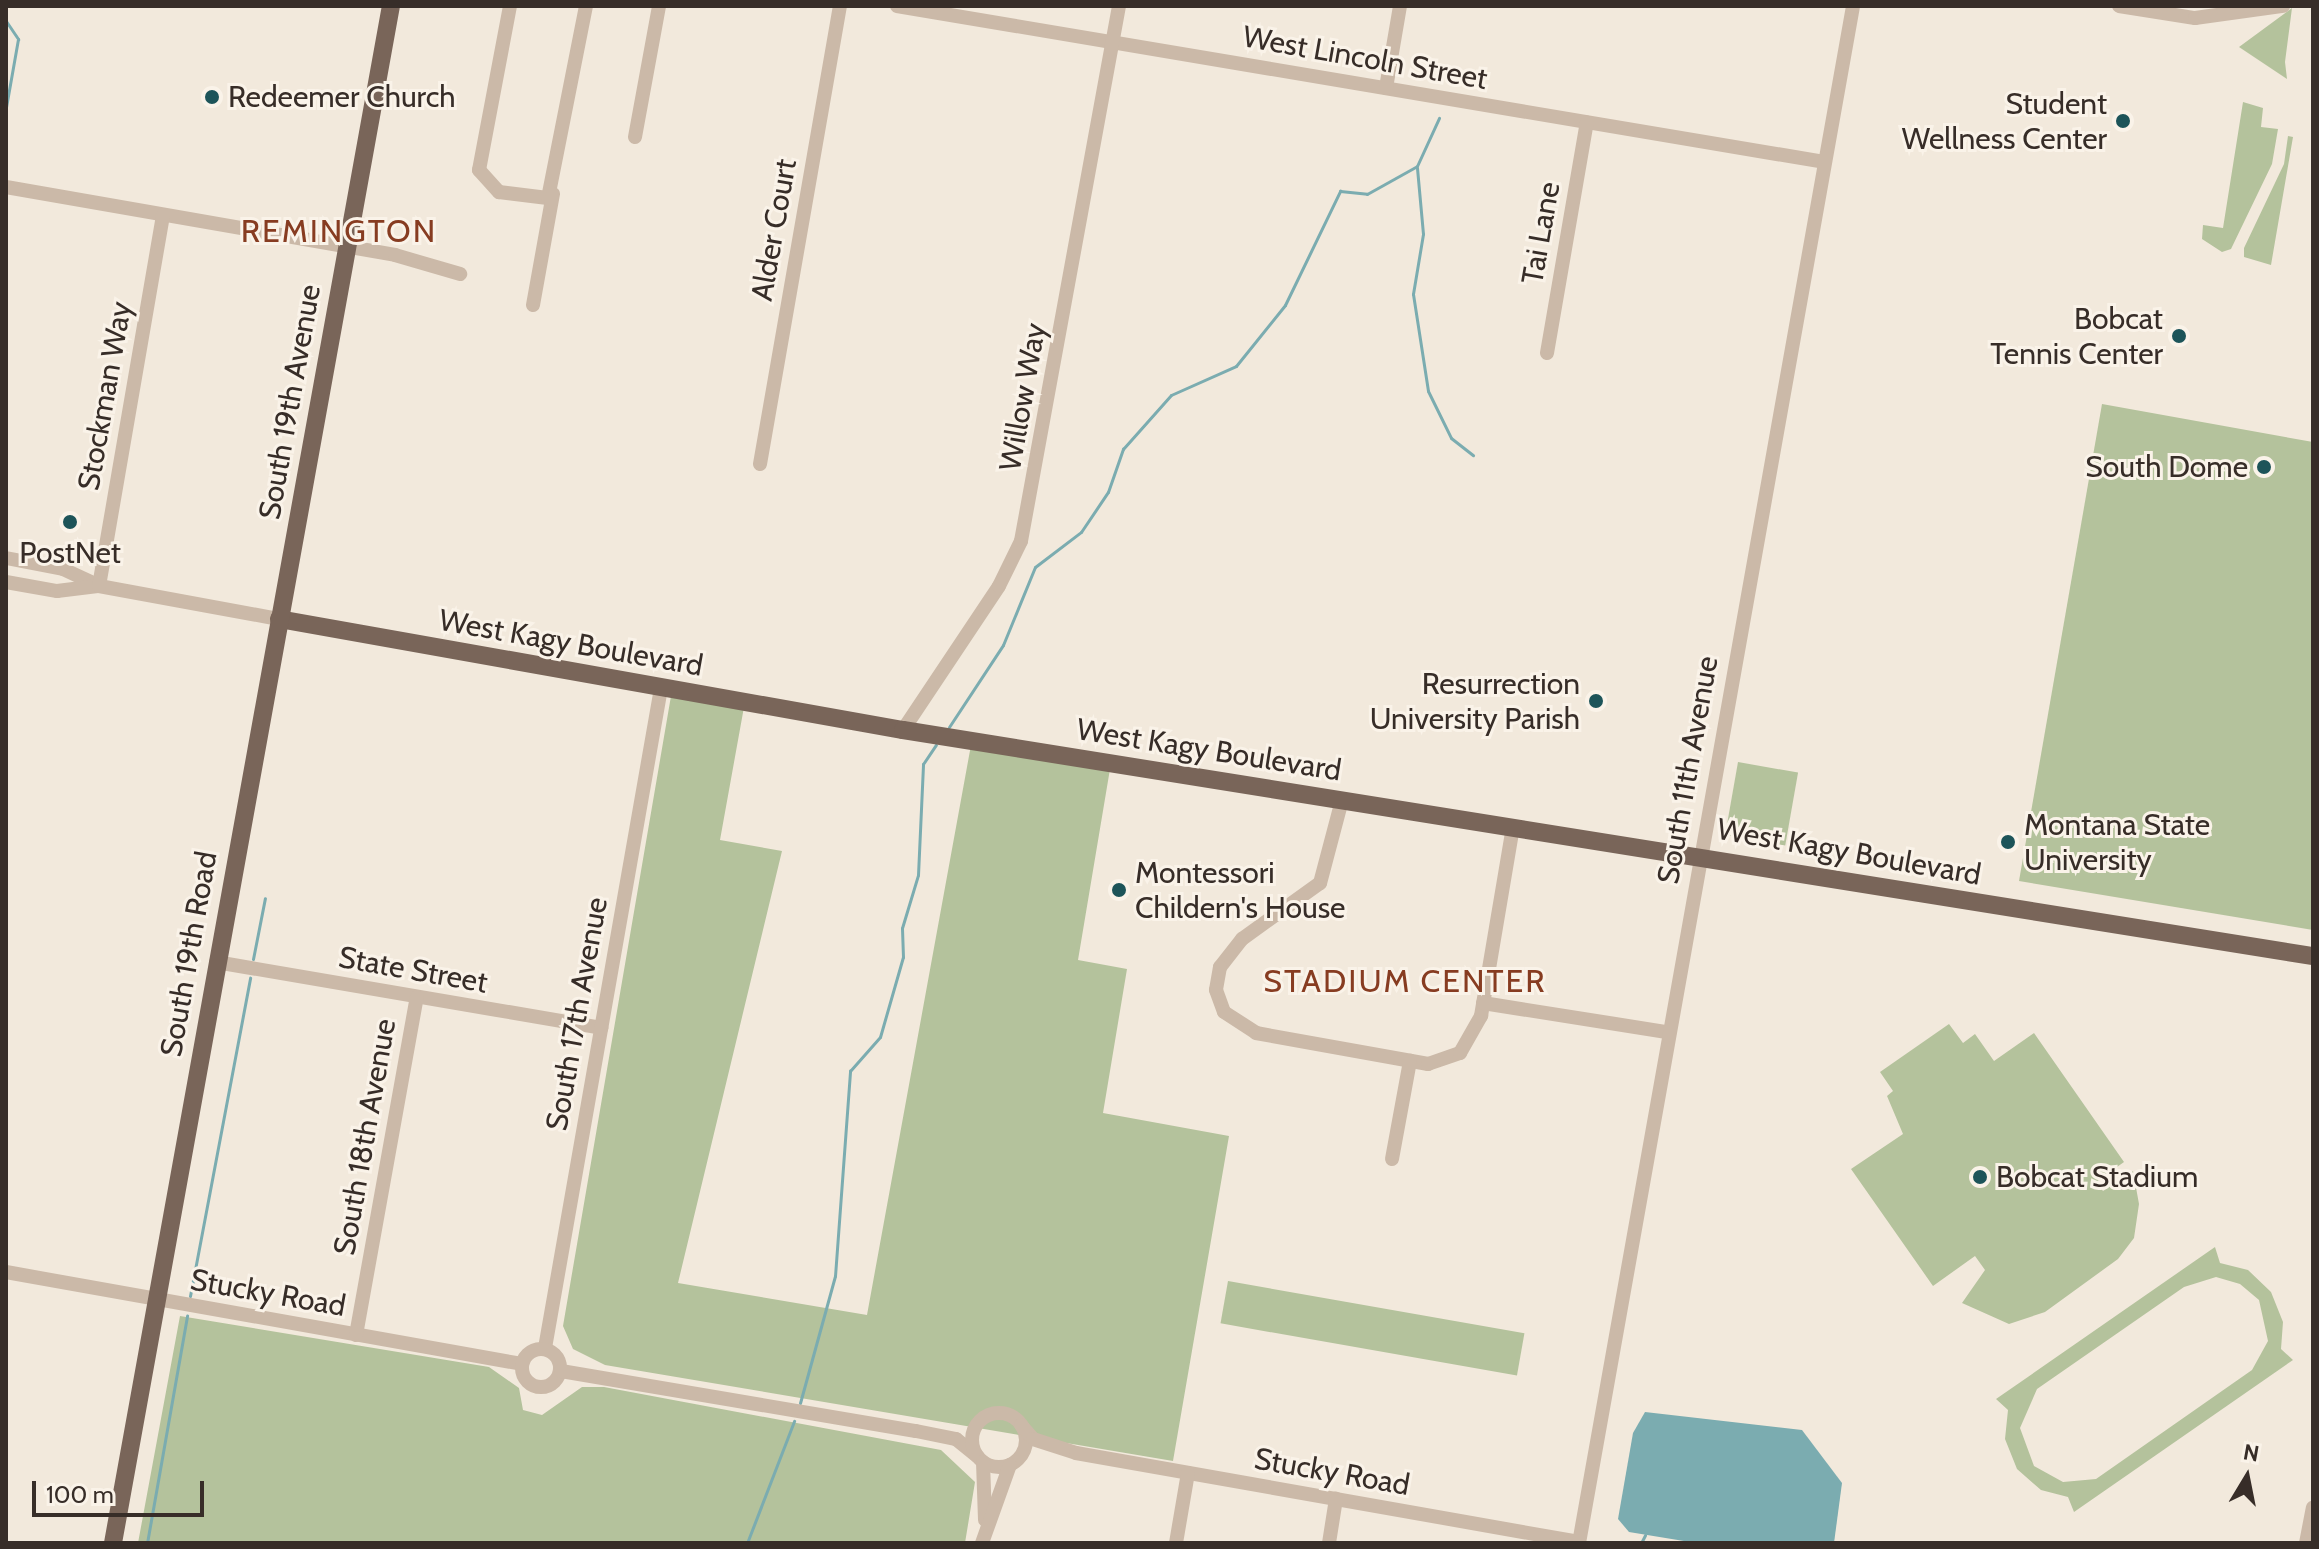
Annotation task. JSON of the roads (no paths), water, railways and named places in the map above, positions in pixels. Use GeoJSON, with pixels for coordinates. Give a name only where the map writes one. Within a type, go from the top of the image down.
{"type":"FeatureCollection","features":[{"type":"Feature","properties":{"kind":"main road","name":"South 19th Avenue"},"geometry":{"type":"LineString","coordinates":[[279,619],[391,6]]}},
{"type":"Feature","properties":{"kind":"main road","name":"West Kagy Boulevard"},"geometry":{"type":"LineString","coordinates":[[279,619],[903,730],[1701,855],[2313,956]]}},
{"type":"Feature","properties":{"kind":"main road","name":"South 19th Road"},"geometry":{"type":"LineString","coordinates":[[154,1300],[279,619]]}},
{"type":"Feature","properties":{"kind":"main road"},"geometry":{"type":"LineString","coordinates":[[113,1543],[154,1300]]}},
{"type":"Feature","properties":{"kind":"street"},"geometry":{"type":"LineString","coordinates":[[510,6],[479,170],[499,192],[553,194]]}},
{"type":"Feature","properties":{"kind":"street"},"geometry":{"type":"LineString","coordinates":[[533,305],[586,6]]}},
{"type":"Feature","properties":{"kind":"street"},"geometry":{"type":"LineString","coordinates":[[635,137],[659,6]]}},
{"type":"Feature","properties":{"kind":"street","name":"Alder Court"},"geometry":{"type":"LineString","coordinates":[[760,464],[840,6]]}},
{"type":"Feature","properties":{"kind":"street","name":"West Lincoln Street"},"geometry":{"type":"LineString","coordinates":[[897,6],[1824,162]]}},
{"type":"Feature","properties":{"kind":"street","name":"Willow Way"},"geometry":{"type":"LineString","coordinates":[[903,730],[999,586],[1021,541],[1119,6]]}},
{"type":"Feature","properties":{"kind":"street"},"geometry":{"type":"LineString","coordinates":[[1386,88],[1400,6]]}},
{"type":"Feature","properties":{"kind":"street","name":"South 11th Avenue"},"geometry":{"type":"LineString","coordinates":[[1579,1542],[1667,1032],[1853,6]]}},
{"type":"Feature","properties":{"kind":"street"},"geometry":{"type":"LineString","coordinates":[[2119,6],[2195,18],[2283,6]]}},
{"type":"Feature","properties":{"kind":"street","name":"Tai Lane"},"geometry":{"type":"LineString","coordinates":[[1547,353],[1587,122]]}},
{"type":"Feature","properties":{"kind":"street"},"geometry":{"type":"LineString","coordinates":[[6,187],[347,247],[460,274]]}},
{"type":"Feature","properties":{"kind":"street","name":"Stockman Way"},"geometry":{"type":"LineString","coordinates":[[99,586],[163,215]]}},
{"type":"Feature","properties":{"kind":"street","name":"West Kagy Boulevard"},"geometry":{"type":"LineString","coordinates":[[10,559],[99,586],[279,619]]}},
{"type":"Feature","properties":{"kind":"street"},"geometry":{"type":"LineString","coordinates":[[6,575],[99,586]]}},
{"type":"Feature","properties":{"kind":"street","name":"West Kagy Boulevard"},"geometry":{"type":"LineString","coordinates":[[6,582],[57,591],[99,586]]}},
{"type":"Feature","properties":{"kind":"street","name":"South 17th Avenue"},"geometry":{"type":"LineString","coordinates":[[545,1348],[661,688]]}},
{"type":"Feature","properties":{"kind":"street"},"geometry":{"type":"LineString","coordinates":[[1342,800],[1327,873],[1233,947],[1216,990],[1232,1022],[1256,1033],[1436,1064],[1460,1053],[1474,1037],[1483,1003],[1513,827]]}},
{"type":"Feature","properties":{"kind":"street","name":"State Street"},"geometry":{"type":"LineString","coordinates":[[216,962],[601,1028]]}},
{"type":"Feature","properties":{"kind":"street","name":"South 18th Avenue"},"geometry":{"type":"LineString","coordinates":[[356,1335],[417,997]]}},
{"type":"Feature","properties":{"kind":"street"},"geometry":{"type":"LineString","coordinates":[[1483,1003],[1667,1032]]}},
{"type":"Feature","properties":{"kind":"street"},"geometry":{"type":"LineString","coordinates":[[1392,1159],[1410,1061]]}},
{"type":"Feature","properties":{"kind":"street","name":"Stucky Road"},"geometry":{"type":"LineString","coordinates":[[6,1272],[522,1364],[528,1382],[541,1387],[561,1371],[916,1431],[956,1439],[980,1459]]}},
{"type":"Feature","properties":{"kind":"street"},"geometry":{"type":"LineString","coordinates":[[522,1364],[545,1348],[561,1371]]}},
{"type":"Feature","properties":{"kind":"street"},"geometry":{"type":"LineString","coordinates":[[982,1543],[986,1520],[1013,1462],[1026,1445],[1021,1425],[997,1413],[978,1423],[986,1520]]}},
{"type":"Feature","properties":{"kind":"street","name":"Stucky Road"},"geometry":{"type":"LineString","coordinates":[[916,1431],[978,1423]]}},
{"type":"Feature","properties":{"kind":"street","name":"Stucky Road"},"geometry":{"type":"LineString","coordinates":[[1021,1425],[1033,1439],[1076,1453],[1579,1542]]}},
{"type":"Feature","properties":{"kind":"street","name":"Stucky Road"},"geometry":{"type":"LineString","coordinates":[[1013,1462],[1076,1453]]}},
{"type":"Feature","properties":{"kind":"street"},"geometry":{"type":"LineString","coordinates":[[980,1459],[1013,1462]]}},
{"type":"Feature","properties":{"kind":"street"},"geometry":{"type":"LineString","coordinates":[[1176,1543],[1188,1473]]}},
{"type":"Feature","properties":{"kind":"street"},"geometry":{"type":"LineString","coordinates":[[1329,1543],[1336,1499]]}},
{"type":"Feature","properties":{"kind":"street"},"geometry":{"type":"LineString","coordinates":[[2306,1543],[2313,1508]]}},
{"type":"Feature","properties":{"kind":"water"},"geometry":{"type":"Polygon","coordinates":[[[1645,1412],[1802,1430],[1842,1483],[1834,1543],[1696,1543],[1629,1532],[1618,1519],[1633,1433],[1645,1412]]]}},
{"type":"Feature","properties":{"kind":"waterway"},"geometry":{"type":"LineString","coordinates":[[6,21],[18,39],[6,107]]}},
{"type":"Feature","properties":{"kind":"waterway"},"geometry":{"type":"LineString","coordinates":[[949,727],[1003,645],[1035,567],[1081,532],[1108,492],[1123,449],[1171,395],[1236,366],[1285,305],[1340,191],[1367,194],[1417,166],[1439,118]]}},
{"type":"Feature","properties":{"kind":"waterway"},"geometry":{"type":"LineString","coordinates":[[1417,168],[1423,234],[1413,294],[1428,391],[1451,438],[1473,455]]}},
{"type":"Feature","properties":{"kind":"waterway"},"geometry":{"type":"LineString","coordinates":[[800,1403],[835,1276],[850,1071],[880,1037],[903,957],[902,928],[918,875],[923,764],[936,745]]}},
{"type":"Feature","properties":{"kind":"waterway"},"geometry":{"type":"LineString","coordinates":[[253,959],[265,898]]}},
{"type":"Feature","properties":{"kind":"waterway"},"geometry":{"type":"LineString","coordinates":[[190,1296],[250,978]]}},
{"type":"Feature","properties":{"kind":"waterway"},"geometry":{"type":"LineString","coordinates":[[147,1543],[187,1315]]}},
{"type":"Feature","properties":{"kind":"waterway"},"geometry":{"type":"LineString","coordinates":[[747,1543],[794,1421]]}},
{"type":"Feature","properties":{"kind":"waterway"},"geometry":{"type":"LineString","coordinates":[[1641,1543],[1645,1535]]}},
{"type":"Feature","properties":{"kind":"place","name":"Redeemer Church"},"geometry":{"type":"Point","coordinates":[212,97]}},
{"type":"Feature","properties":{"kind":"place","name":"Student Wellness Center"},"geometry":{"type":"Point","coordinates":[2123,121]}},
{"type":"Feature","properties":{"kind":"place","name":"Bobcat Tennis Center"},"geometry":{"type":"Point","coordinates":[2179,336]}},
{"type":"Feature","properties":{"kind":"place","name":"South Dome"},"geometry":{"type":"Point","coordinates":[2264,467]}},
{"type":"Feature","properties":{"kind":"place","name":"PostNet"},"geometry":{"type":"Point","coordinates":[70,522]}},
{"type":"Feature","properties":{"kind":"place","name":"Resurrection University Parish"},"geometry":{"type":"Point","coordinates":[1596,701]}},
{"type":"Feature","properties":{"kind":"place","name":"Montana State University"},"geometry":{"type":"Point","coordinates":[2008,842]}},
{"type":"Feature","properties":{"kind":"place","name":"Montessori Childern's House"},"geometry":{"type":"Point","coordinates":[1119,890]}},
{"type":"Feature","properties":{"kind":"place","name":"Bobcat Stadium"},"geometry":{"type":"Point","coordinates":[1980,1177]}},
{"type":"Feature","properties":{"kind":"district","name":"REMINGTON"},"geometry":{"type":"Point","coordinates":[339,231]}},
{"type":"Feature","properties":{"kind":"district","name":"STADIUM CENTER"},"geometry":{"type":"Point","coordinates":[1405,981]}}]}
